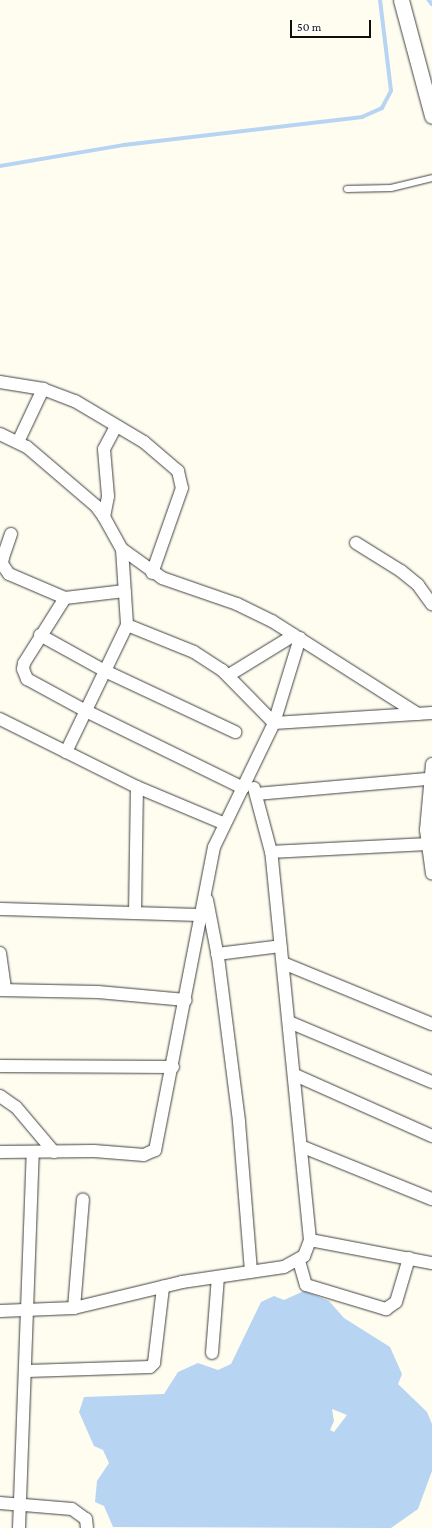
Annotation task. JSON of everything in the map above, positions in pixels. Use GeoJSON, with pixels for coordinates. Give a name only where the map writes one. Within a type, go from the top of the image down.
{"type":"FeatureCollection","features":[{"type":"Feature","properties":{"kind":"street"},"geometry":{"type":"LineString","coordinates":[[401,0],[428,86],[432,116]]}},
{"type":"Feature","properties":{"kind":"street"},"geometry":{"type":"LineString","coordinates":[[0,382],[43,389],[75,401],[144,442],[170,463],[182,479],[182,488],[152,573]]}},
{"type":"Feature","properties":{"kind":"street"},"geometry":{"type":"LineString","coordinates":[[18,442],[43,389]]}},
{"type":"Feature","properties":{"kind":"street"},"geometry":{"type":"LineString","coordinates":[[104,517],[108,496],[104,449],[116,426]]}},
{"type":"Feature","properties":{"kind":"street"},"geometry":{"type":"LineString","coordinates":[[0,434],[18,442],[90,501],[104,517],[122,549],[152,573],[237,604],[297,637],[374,688],[418,714]]}},
{"type":"Feature","properties":{"kind":"street"},"geometry":{"type":"LineString","coordinates":[[11,534],[3,557],[4,568],[9,574],[65,598],[125,591]]}},
{"type":"Feature","properties":{"kind":"street"},"geometry":{"type":"LineString","coordinates":[[356,543],[401,571],[418,586],[432,604]]}},
{"type":"Feature","properties":{"kind":"street"},"geometry":{"type":"LineString","coordinates":[[66,752],[127,625],[122,549]]}},
{"type":"Feature","properties":{"kind":"street"},"geometry":{"type":"LineString","coordinates":[[65,598],[40,635],[24,663],[24,675],[86,711],[243,788]]}},
{"type":"Feature","properties":{"kind":"street"},"geometry":{"type":"LineString","coordinates":[[127,625],[194,652],[229,675],[274,723]]}},
{"type":"Feature","properties":{"kind":"street"},"geometry":{"type":"LineString","coordinates":[[40,635],[105,671],[235,732]]}},
{"type":"Feature","properties":{"kind":"street"},"geometry":{"type":"LineString","coordinates":[[229,675],[297,637]]}},
{"type":"Feature","properties":{"kind":"street"},"geometry":{"type":"LineString","coordinates":[[0,1152],[150,1155],[159,1141],[214,847],[274,723],[297,637]]}},
{"type":"Feature","properties":{"kind":"street"},"geometry":{"type":"LineString","coordinates":[[274,723],[432,713]]}},
{"type":"Feature","properties":{"kind":"street"},"geometry":{"type":"LineString","coordinates":[[0,719],[137,787],[225,824]]}},
{"type":"Feature","properties":{"kind":"street"},"geometry":{"type":"LineString","coordinates":[[432,764],[429,779],[427,844],[432,874]]}},
{"type":"Feature","properties":{"kind":"street"},"geometry":{"type":"LineString","coordinates":[[0,1311],[28,1312],[74,1308],[163,1287],[284,1267],[299,1261],[308,1248],[310,1240],[303,1147],[271,852],[250,772]]}},
{"type":"Feature","properties":{"kind":"street"},"geometry":{"type":"LineString","coordinates":[[256,794],[429,779]]}},
{"type":"Feature","properties":{"kind":"street"},"geometry":{"type":"LineString","coordinates":[[135,914],[137,787]]}},
{"type":"Feature","properties":{"kind":"street"},"geometry":{"type":"LineString","coordinates":[[271,852],[427,844]]}},
{"type":"Feature","properties":{"kind":"street"},"geometry":{"type":"LineString","coordinates":[[205,894],[217,954],[239,1122],[251,1272]]}},
{"type":"Feature","properties":{"kind":"street"},"geometry":{"type":"LineString","coordinates":[[0,909],[201,915]]}},
{"type":"Feature","properties":{"kind":"street"},"geometry":{"type":"LineString","coordinates":[[217,954],[281,946]]}},
{"type":"Feature","properties":{"kind":"street"},"geometry":{"type":"LineString","coordinates":[[0,953],[3,990],[98,992],[186,1000]]}},
{"type":"Feature","properties":{"kind":"street"},"geometry":{"type":"LineString","coordinates":[[283,964],[432,1024]]}},
{"type":"Feature","properties":{"kind":"street"},"geometry":{"type":"LineString","coordinates":[[289,1022],[432,1082]]}},
{"type":"Feature","properties":{"kind":"street"},"geometry":{"type":"LineString","coordinates":[[0,1066],[173,1067]]}},
{"type":"Feature","properties":{"kind":"street"},"geometry":{"type":"LineString","coordinates":[[295,1075],[432,1136]]}},
{"type":"Feature","properties":{"kind":"street"},"geometry":{"type":"LineString","coordinates":[[0,1096],[16,1107],[54,1152]]}},
{"type":"Feature","properties":{"kind":"street"},"geometry":{"type":"LineString","coordinates":[[303,1147],[432,1199]]}},
{"type":"Feature","properties":{"kind":"street"},"geometry":{"type":"LineString","coordinates":[[19,1528],[19,1504],[27,1370],[33,1152]]}},
{"type":"Feature","properties":{"kind":"street"},"geometry":{"type":"LineString","coordinates":[[74,1308],[83,1199]]}},
{"type":"Feature","properties":{"kind":"street"},"geometry":{"type":"LineString","coordinates":[[310,1240],[432,1263]]}},
{"type":"Feature","properties":{"kind":"street"},"geometry":{"type":"LineString","coordinates":[[299,1261],[306,1285],[386,1309],[396,1302],[409,1258]]}},
{"type":"Feature","properties":{"kind":"street"},"geometry":{"type":"LineString","coordinates":[[212,1352],[218,1277]]}},
{"type":"Feature","properties":{"kind":"street"},"geometry":{"type":"LineString","coordinates":[[27,1370],[150,1367],[154,1363],[163,1287]]}},
{"type":"Feature","properties":{"kind":"street"},"geometry":{"type":"LineString","coordinates":[[0,1503],[72,1508],[86,1519],[87,1528]]}},
{"type":"Feature","properties":{"kind":"lane"},"geometry":{"type":"LineString","coordinates":[[347,188],[391,188],[432,178]]}},
{"type":"Feature","properties":{"kind":"water"},"geometry":{"type":"Polygon","coordinates":[[[304,1291],[329,1301],[344,1318],[390,1347],[402,1374],[398,1384],[427,1412],[432,1424],[432,1471],[418,1509],[391,1528],[113,1527],[104,1506],[95,1502],[97,1481],[109,1463],[103,1450],[94,1446],[79,1412],[84,1397],[164,1394],[178,1372],[198,1363],[218,1370],[231,1364],[261,1302],[274,1296],[284,1300],[304,1291]],[[332,1409],[334,1421],[330,1430],[334,1432],[347,1415],[332,1409]]]}},
{"type":"Feature","properties":{"kind":"waterway"},"geometry":{"type":"LineString","coordinates":[[0,166],[124,145],[362,117],[382,108],[391,91],[380,0]]}},
{"type":"Feature","properties":{"kind":"waterway"},"geometry":{"type":"LineString","coordinates":[[429,0],[432,4]]}}]}
